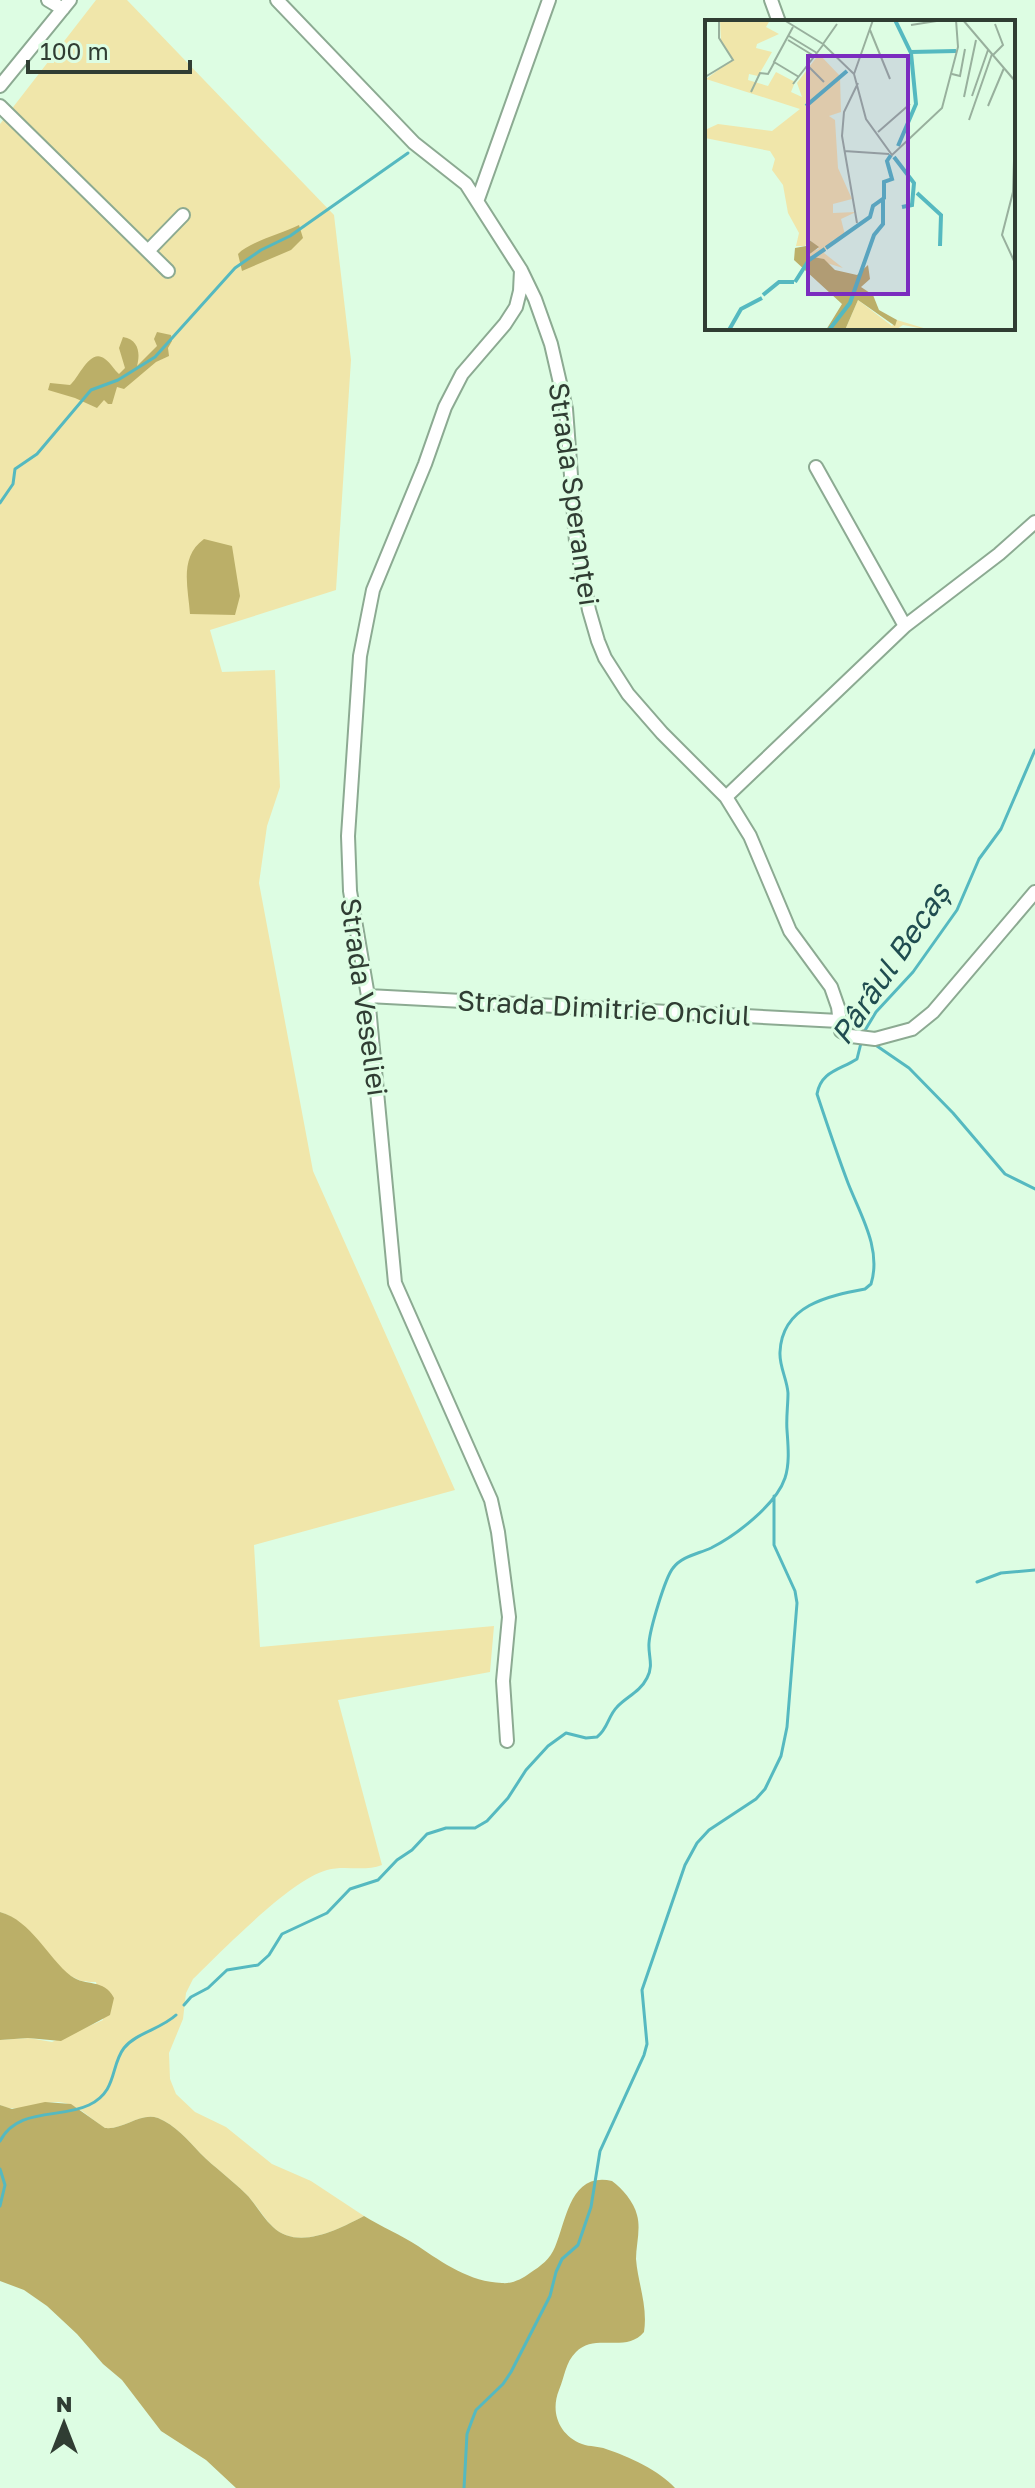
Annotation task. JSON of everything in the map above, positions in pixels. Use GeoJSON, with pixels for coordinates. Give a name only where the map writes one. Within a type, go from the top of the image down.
{"type":"FeatureCollection","features":[{"type":"Feature","properties":{"kind":"street"},"geometry":{"type":"LineString","coordinates":[[3,77],[66,5],[48,0]]}},
{"type":"Feature","properties":{"kind":"street","name":"Strada Speranței"},"geometry":{"type":"LineString","coordinates":[[277,0],[414,143],[466,184],[521,270],[551,344],[566,409],[576,542],[589,610],[605,658],[628,694],[726,797],[750,836],[790,931],[831,987],[840,1026]]}},
{"type":"Feature","properties":{"kind":"street"},"geometry":{"type":"LineString","coordinates":[[478,199],[549,0]]}},
{"type":"Feature","properties":{"kind":"street"},"geometry":{"type":"LineString","coordinates":[[771,0],[778,20]]}},
{"type":"Feature","properties":{"kind":"street"},"geometry":{"type":"LineString","coordinates":[[0,106],[168,271]]}},
{"type":"Feature","properties":{"kind":"street"},"geometry":{"type":"LineString","coordinates":[[148,251],[183,215]]}},
{"type":"Feature","properties":{"kind":"street","name":"Strada Veseliei"},"geometry":{"type":"LineString","coordinates":[[507,1741],[503,1681],[509,1617],[491,1500],[395,1283],[368,996],[350,891],[348,836],[351,766],[365,622],[378,576],[425,464],[445,407],[462,374],[516,307],[521,270]]}},
{"type":"Feature","properties":{"kind":"street"},"geometry":{"type":"LineString","coordinates":[[816,467],[905,626]]}},
{"type":"Feature","properties":{"kind":"street"},"geometry":{"type":"LineString","coordinates":[[726,797],[905,626],[999,554],[1035,522]]}},
{"type":"Feature","properties":{"kind":"street","name":"Strada Dimitrie Onciul"},"geometry":{"type":"LineString","coordinates":[[368,996],[840,1026],[851,1036],[875,1039],[912,1029],[933,1012],[1035,892]]}},
{"type":"Feature","properties":{"kind":"shaded area"},"geometry":{"type":"Polygon","coordinates":[[[96,0],[127,0],[334,215],[351,360],[336,590],[210,630],[222,672],[275,670],[280,787],[267,826],[259,883],[313,1171],[455,1490],[254,1545],[260,1647],[494,1626],[490,1672],[338,1700],[382,1865],[327,1870],[295,1887],[257,1918],[193,1979],[186,1993],[183,2019],[169,2053],[170,2079],[176,2094],[195,2112],[226,2127],[272,2164],[311,2181],[364,2216],[331,2232],[306,2237],[283,2234],[273,2227],[250,2198],[176,2129],[158,2118],[145,2117],[105,2128],[78,2108],[59,2102],[17,2108],[0,2105],[0,2040],[29,2038],[52,2042],[103,2020],[96,1982],[81,1981],[66,1973],[22,1925],[0,1912],[0,124],[96,0]]]}},
{"type":"Feature","properties":{"kind":"shaded area"},"geometry":{"type":"Polygon","coordinates":[[[299,225],[303,238],[291,250],[242,271],[238,254],[257,242],[299,225]]]}},
{"type":"Feature","properties":{"kind":"shaded area"},"geometry":{"type":"Polygon","coordinates":[[[157,332],[171,335],[169,356],[156,362],[124,389],[117,387],[112,404],[104,400],[97,408],[48,390],[50,383],[70,385],[94,357],[105,359],[119,374],[125,368],[119,348],[123,337],[136,345],[137,366],[157,346],[154,339],[157,332]]]}},
{"type":"Feature","properties":{"kind":"shaded area"},"geometry":{"type":"Polygon","coordinates":[[[204,539],[232,546],[240,596],[235,615],[190,614],[188,564],[196,546],[204,539]]]}},
{"type":"Feature","properties":{"kind":"shaded area"},"geometry":{"type":"Polygon","coordinates":[[[0,1912],[30,1931],[71,1976],[100,1985],[110,1992],[114,1998],[110,2015],[61,2041],[28,2038],[0,2040],[0,1912]]]}},
{"type":"Feature","properties":{"kind":"shaded area"},"geometry":{"type":"Polygon","coordinates":[[[45,2102],[71,2104],[105,2128],[145,2117],[164,2121],[250,2198],[269,2223],[283,2234],[294,2237],[318,2235],[364,2216],[457,2270],[490,2282],[513,2282],[541,2265],[553,2251],[567,2211],[579,2191],[598,2180],[612,2181],[627,2196],[637,2215],[636,2259],[644,2304],[644,2332],[628,2342],[592,2344],[576,2352],[567,2365],[556,2398],[556,2414],[562,2429],[574,2440],[634,2460],[675,2488],[236,2488],[206,2460],[161,2431],[122,2380],[47,2306],[24,2290],[0,2281],[0,2105],[12,2109],[45,2102]]]}},
{"type":"Feature","properties":{"kind":"waterway"},"geometry":{"type":"LineString","coordinates":[[0,503],[13,484],[15,469],[37,454],[91,390],[118,380],[155,357],[235,268],[261,250],[290,236],[408,153]]}},
{"type":"Feature","properties":{"kind":"waterway","name":"Pârâul Becaș"},"geometry":{"type":"LineString","coordinates":[[864,1032],[876,1012],[913,972],[957,910],[979,859],[1001,829],[1035,750]]}},
{"type":"Feature","properties":{"kind":"waterway","name":"Pârâul Becaș"},"geometry":{"type":"LineString","coordinates":[[184,2005],[227,1970],[258,1965],[269,1955],[282,1934],[327,1913],[350,1889],[378,1880],[427,1834],[446,1828],[475,1828],[487,1821],[548,1746],[566,1733],[597,1737],[617,1707],[644,1683],[650,1669],[652,1627],[673,1568],[743,1528],[773,1499],[785,1478],[788,1393],[780,1352],[789,1323],[809,1306],[836,1295],[865,1289],[871,1284],[874,1271],[872,1245],[817,1094],[827,1076],[857,1059],[861,1043]]}},
{"type":"Feature","properties":{"kind":"waterway"},"geometry":{"type":"LineString","coordinates":[[874,1044],[909,1068],[953,1113],[1005,1174],[1035,1189]]}},
{"type":"Feature","properties":{"kind":"waterway"},"geometry":{"type":"LineString","coordinates":[[464,2488],[467,2434],[476,2410],[511,2372],[550,2296],[562,2259],[578,2245],[591,2207],[600,2151],[644,2055],[647,2044],[642,1990],[685,1865],[697,1843],[709,1830],[756,1799],[765,1789],[781,1756],[787,1727],[797,1603],[795,1591],[774,1545],[774,1496]]}},
{"type":"Feature","properties":{"kind":"waterway"},"geometry":{"type":"LineString","coordinates":[[977,1582],[1001,1573],[1035,1570]]}},
{"type":"Feature","properties":{"kind":"waterway"},"geometry":{"type":"LineString","coordinates":[[0,2141],[8,2130],[28,2118],[78,2109],[98,2099],[109,2086],[124,2048],[135,2038],[176,2015]]}},
{"type":"Feature","properties":{"kind":"waterway"},"geometry":{"type":"LineString","coordinates":[[0,2169],[5,2185],[0,2206]]}}]}
